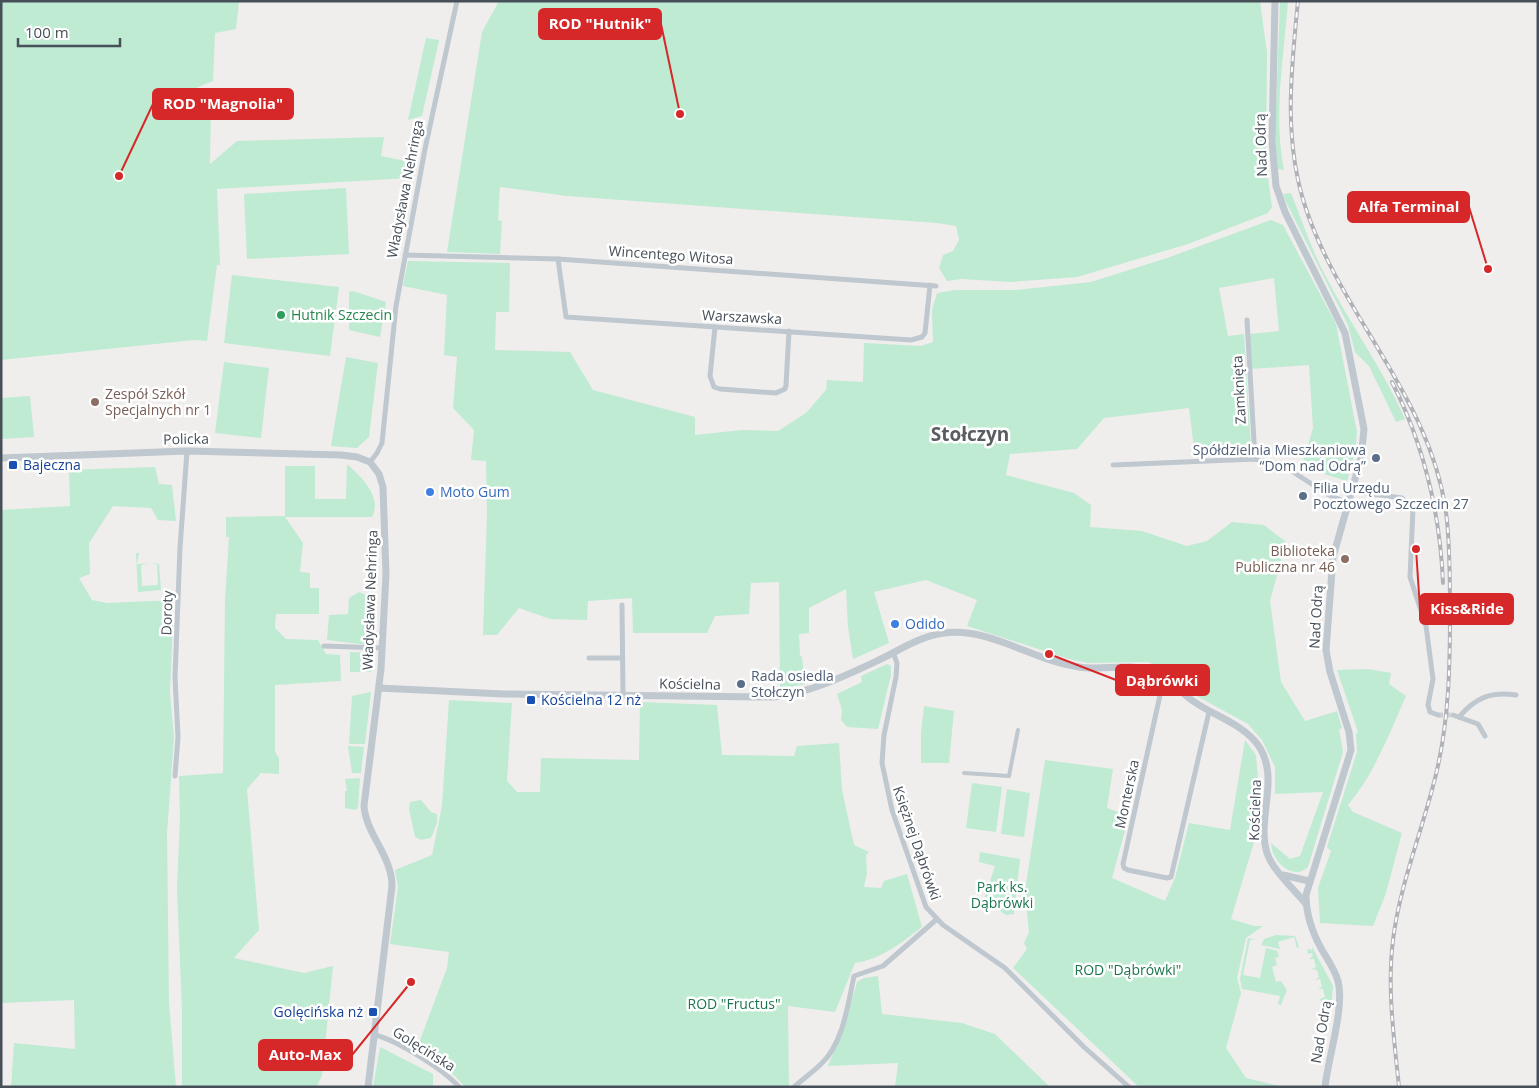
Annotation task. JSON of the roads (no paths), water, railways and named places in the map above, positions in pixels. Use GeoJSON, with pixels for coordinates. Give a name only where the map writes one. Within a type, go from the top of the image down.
{"type":"FeatureCollection","features":[{"type":"Feature","properties":{"kind":"street","name":"Władysława Nehringa"},"geometry":{"type":"LineString","coordinates":[[368,1087],[392,886],[388,866],[367,820],[364,808],[379,688],[386,574],[383,487],[379,474],[370,462],[382,443],[396,306],[457,1]]}},
{"type":"Feature","properties":{"kind":"street","name":"Nad Odrą"},"geometry":{"type":"LineString","coordinates":[[1275,1],[1272,141],[1274,172],[1285,212],[1345,333],[1364,434],[1361,458],[1333,556],[1326,650],[1330,672],[1349,732],[1351,750],[1309,881],[1306,904],[1315,935],[1336,974],[1340,991],[1324,1087]]}},
{"type":"Feature","properties":{"kind":"street","name":"Wincentego Witosa"},"geometry":{"type":"LineString","coordinates":[[405,254],[558,259],[936,286]]}},
{"type":"Feature","properties":{"kind":"street","name":"Warszawska"},"geometry":{"type":"LineString","coordinates":[[558,259],[566,317],[916,340],[926,333],[930,285]]}},
{"type":"Feature","properties":{"kind":"street","name":"Zamknięta"},"geometry":{"type":"LineString","coordinates":[[1247,320],[1254,459]]}},
{"type":"Feature","properties":{"kind":"street"},"geometry":{"type":"LineString","coordinates":[[715,327],[710,376],[714,387],[776,393],[781,392],[786,385],[789,331]]}},
{"type":"Feature","properties":{"kind":"street","name":"Policka"},"geometry":{"type":"LineString","coordinates":[[1,458],[187,450],[341,455],[357,457],[370,462]]}},
{"type":"Feature","properties":{"kind":"street","name":"Doroty"},"geometry":{"type":"LineString","coordinates":[[175,776],[178,737],[175,677],[180,548],[187,450]]}},
{"type":"Feature","properties":{"kind":"street"},"geometry":{"type":"LineString","coordinates":[[1113,465],[1254,459],[1284,466],[1327,494],[1348,502]]}},
{"type":"Feature","properties":{"kind":"street"},"geometry":{"type":"LineString","coordinates":[[1352,491],[1402,498],[1413,508],[1410,579],[1426,626],[1433,684],[1428,707],[1430,712],[1438,715]]}},
{"type":"Feature","properties":{"kind":"street"},"geometry":{"type":"LineString","coordinates":[[622,605],[623,695]]}},
{"type":"Feature","properties":{"kind":"street","name":"Kościelna"},"geometry":{"type":"LineString","coordinates":[[379,688],[503,694],[758,698],[793,694],[857,670],[930,636],[963,633],[993,639],[1070,666],[1086,668],[1140,668],[1164,677],[1209,712],[1241,729],[1255,741],[1264,754],[1269,779],[1266,844],[1270,858],[1306,904]]}},
{"type":"Feature","properties":{"kind":"street"},"geometry":{"type":"LineString","coordinates":[[324,646],[382,648]]}},
{"type":"Feature","properties":{"kind":"street","name":"Księżnej Dąbrówki"},"geometry":{"type":"LineString","coordinates":[[893,652],[896,663],[896,677],[884,735],[882,757],[884,774],[892,810],[918,890],[926,907],[937,919],[1005,968],[1084,1047],[1129,1087]]}},
{"type":"Feature","properties":{"kind":"street"},"geometry":{"type":"LineString","coordinates":[[589,658],[622,658]]}},
{"type":"Feature","properties":{"kind":"street","name":"Monterska"},"geometry":{"type":"LineString","coordinates":[[1164,677],[1123,864],[1128,870],[1170,877],[1209,712]]}},
{"type":"Feature","properties":{"kind":"street"},"geometry":{"type":"LineString","coordinates":[[1485,736],[1478,724],[1456,716],[1481,697],[1506,693],[1516,695]]}},
{"type":"Feature","properties":{"kind":"street"},"geometry":{"type":"LineString","coordinates":[[964,773],[1009,776],[1018,730]]}},
{"type":"Feature","properties":{"kind":"street"},"geometry":{"type":"LineString","coordinates":[[1281,873],[1291,879],[1309,881]]}},
{"type":"Feature","properties":{"kind":"street","name":"Księżnej Dąbrówki"},"geometry":{"type":"LineString","coordinates":[[794,1087],[822,1064],[832,1050],[844,1019],[854,976],[883,966],[937,919]]}},
{"type":"Feature","properties":{"kind":"street","name":"Golęcińska"},"geometry":{"type":"LineString","coordinates":[[375,1034],[434,1066],[460,1087]]}},
{"type":"Feature","properties":{"kind":"tunnel"},"geometry":{"type":"LineString","coordinates":[[1438,715],[1453,715]]}},
{"type":"Feature","properties":{"kind":"railway"},"geometry":{"type":"LineString","coordinates":[[1298,1],[1291,80],[1291,106],[1294,157],[1306,209],[1322,249],[1407,399],[1425,438],[1439,478],[1447,521],[1450,567],[1450,632],[1448,691],[1444,731],[1432,791],[1396,918],[1391,958],[1392,1014],[1399,1087]]}},
{"type":"Feature","properties":{"kind":"railway"},"geometry":{"type":"LineString","coordinates":[[1392,382],[1413,430],[1428,480],[1438,531],[1443,583]]}},
{"type":"Feature","properties":{"kind":"place","name":"ROD \"Hutnik\""},"geometry":{"type":"Point","coordinates":[680,114]}},
{"type":"Feature","properties":{"kind":"place","name":"ROD \"Magnolia\""},"geometry":{"type":"Point","coordinates":[119,176]}},
{"type":"Feature","properties":{"kind":"place","name":"Alfa Terminal"},"geometry":{"type":"Point","coordinates":[1488,269]}},
{"type":"Feature","properties":{"kind":"place","name":"Hutnik Szczecin"},"geometry":{"type":"Point","coordinates":[281,315]}},
{"type":"Feature","properties":{"kind":"place","name":"Zespół Szkół Specjalnych nr 1"},"geometry":{"type":"Point","coordinates":[95,402]}},
{"type":"Feature","properties":{"kind":"place","name":"Spółdzielnia Mieszkaniowa “Dom nad Odrą”"},"geometry":{"type":"Point","coordinates":[1376,458]}},
{"type":"Feature","properties":{"kind":"place","name":"Bajeczna"},"geometry":{"type":"Point","coordinates":[13,465]}},
{"type":"Feature","properties":{"kind":"place","name":"Moto Gum"},"geometry":{"type":"Point","coordinates":[430,492]}},
{"type":"Feature","properties":{"kind":"place","name":"Filia Urzędu Pocztowego Szczecin 27"},"geometry":{"type":"Point","coordinates":[1303,496]}},
{"type":"Feature","properties":{"kind":"place","name":"Kiss&Ride"},"geometry":{"type":"Point","coordinates":[1416,549]}},
{"type":"Feature","properties":{"kind":"place","name":"Biblioteka Publiczna nr 46"},"geometry":{"type":"Point","coordinates":[1345,559]}},
{"type":"Feature","properties":{"kind":"place","name":"Odido"},"geometry":{"type":"Point","coordinates":[895,624]}},
{"type":"Feature","properties":{"kind":"place","name":"Dąbrówki"},"geometry":{"type":"Point","coordinates":[1049,654]}},
{"type":"Feature","properties":{"kind":"place","name":"Rada osiedla Stołczyn"},"geometry":{"type":"Point","coordinates":[741,684]}},
{"type":"Feature","properties":{"kind":"place","name":"Kościelna 12 nż"},"geometry":{"type":"Point","coordinates":[531,700]}},
{"type":"Feature","properties":{"kind":"place","name":"Auto-Max"},"geometry":{"type":"Point","coordinates":[411,982]}},
{"type":"Feature","properties":{"kind":"place","name":"Golęcińska nż"},"geometry":{"type":"Point","coordinates":[373,1012]}},
{"type":"Feature","properties":{"kind":"district","name":"Stołczyn"},"geometry":{"type":"Point","coordinates":[970,434]}},
{"type":"Feature","properties":{"kind":"park label","name":"Park ks. Dąbrówki"},"geometry":{"type":"Point","coordinates":[1002,896]}},
{"type":"Feature","properties":{"kind":"park label","name":"ROD \"Dąbrówki\""},"geometry":{"type":"Point","coordinates":[1128,970]}},
{"type":"Feature","properties":{"kind":"park label","name":"ROD \"Fructus\""},"geometry":{"type":"Point","coordinates":[734,1004]}}]}
